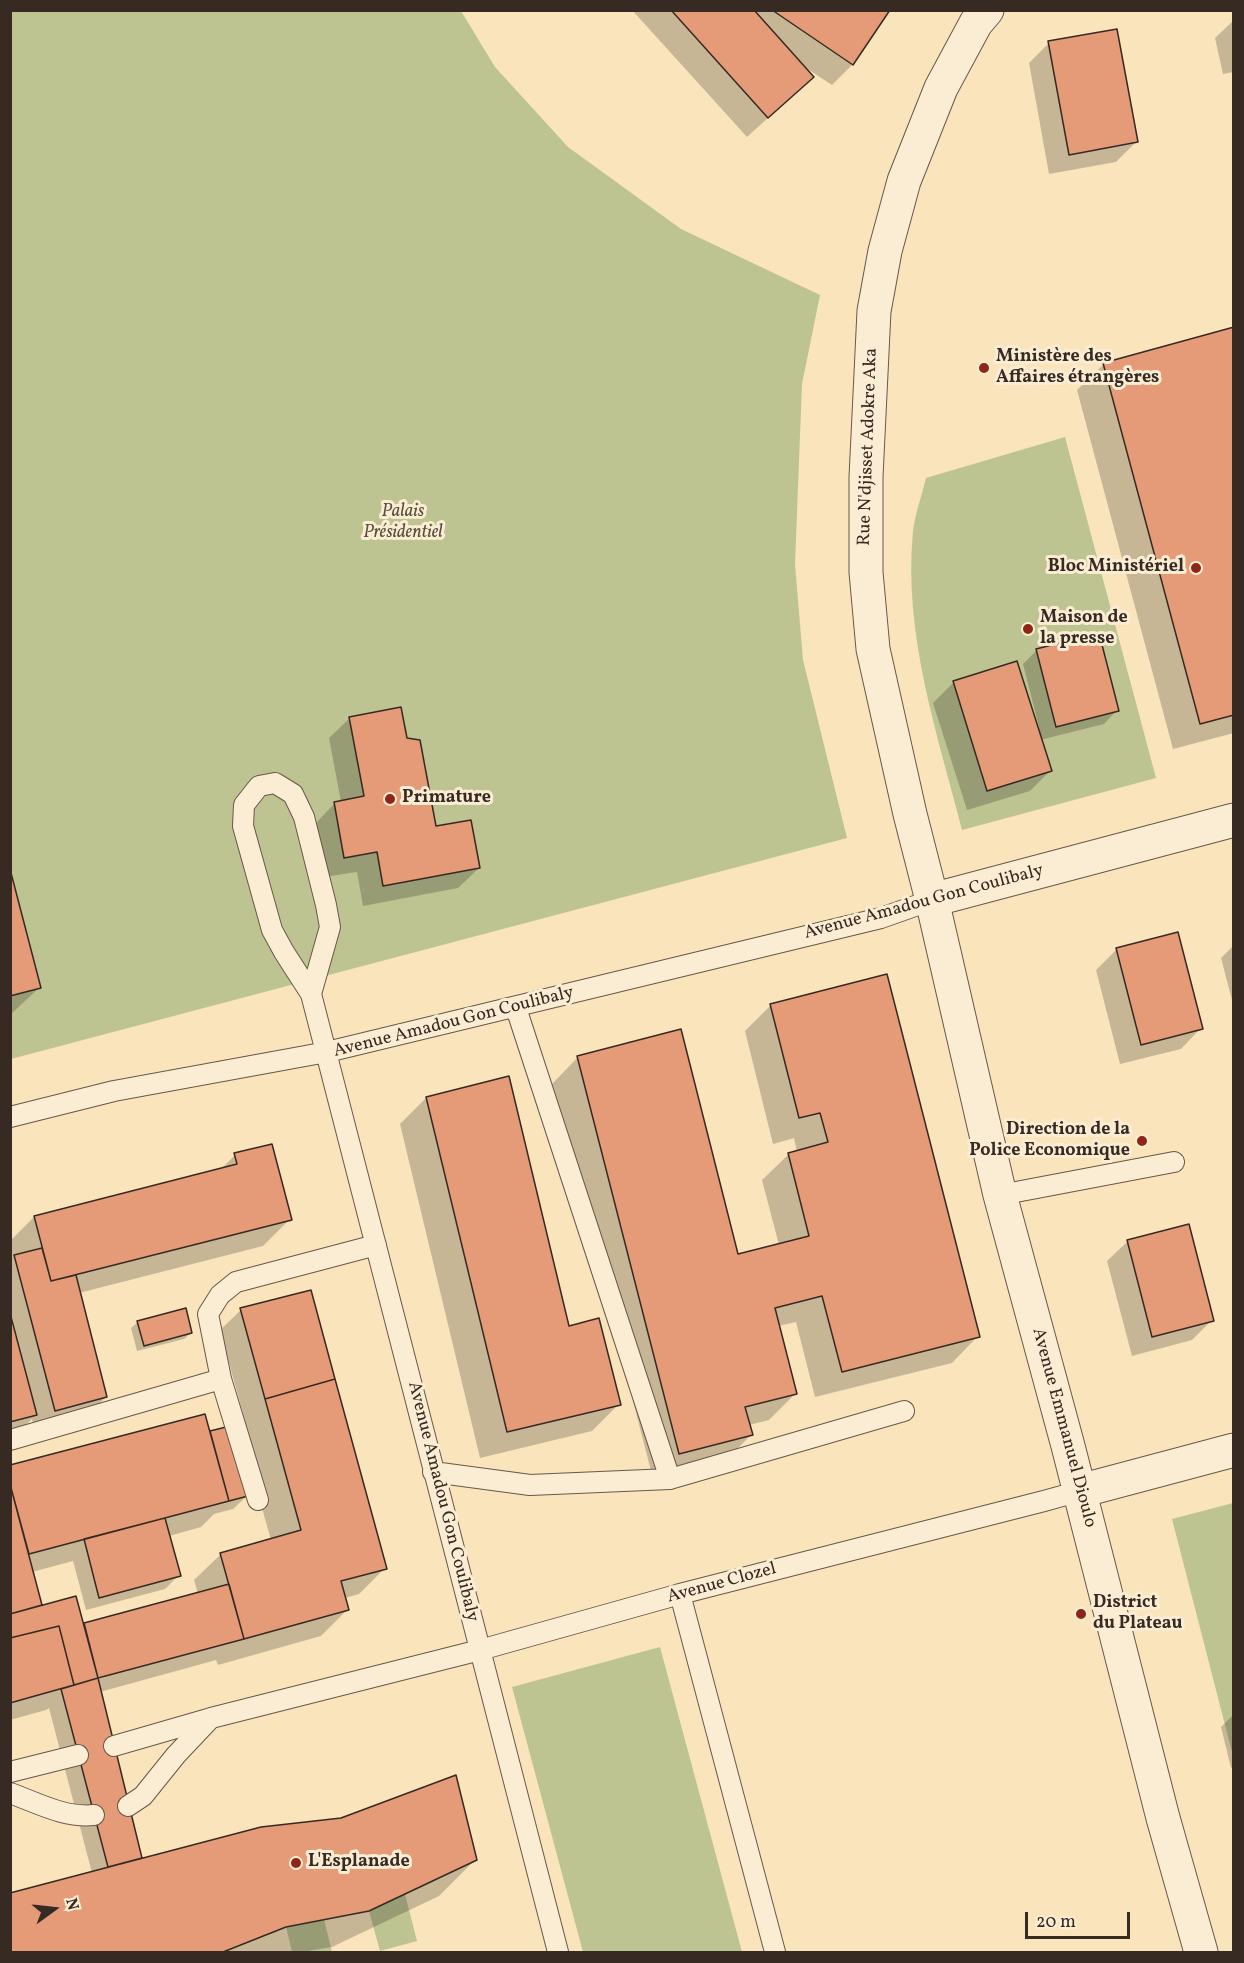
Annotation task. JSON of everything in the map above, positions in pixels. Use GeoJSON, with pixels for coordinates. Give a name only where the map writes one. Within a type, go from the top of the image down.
{"type":"FeatureCollection","features":[{"type":"Feature","properties":{"kind":"street","name":"Rue N'djisset Adokre Aka"},"geometry":{"type":"LineString","coordinates":[[932,900],[873,649],[866,572],[869,384],[874,311],[885,251],[904,181],[941,88],[976,23],[987,10]]}},
{"type":"Feature","properties":{"kind":"street","name":"Avenue Amadou Gon Coulibaly"},"geometry":{"type":"LineString","coordinates":[[932,900],[1233,820]]}},
{"type":"Feature","properties":{"kind":"street","name":"Avenue Emmanuel Dioulo"},"geometry":{"type":"LineString","coordinates":[[932,900],[1000,1195],[1080,1491],[1163,1818],[1202,1953]]}},
{"type":"Feature","properties":{"kind":"street","name":"Avenue Clozel"},"geometry":{"type":"LineString","coordinates":[[1080,1491],[1233,1450]]}},
{"type":"Feature","properties":{"kind":"lane"},"geometry":{"type":"LineString","coordinates":[[10,1117],[114,1091],[327,1052],[311,994],[272,930],[243,826],[244,805],[259,786],[275,783],[293,794],[304,817],[324,894],[330,927],[311,994]]}},
{"type":"Feature","properties":{"kind":"lane","name":"Avenue Amadou Gon Coulibaly"},"geometry":{"type":"LineString","coordinates":[[558,1953],[327,1052],[881,918],[932,900]]}},
{"type":"Feature","properties":{"kind":"lane"},"geometry":{"type":"LineString","coordinates":[[516,1008],[670,1479]]}},
{"type":"Feature","properties":{"kind":"lane"},"geometry":{"type":"LineString","coordinates":[[1000,1195],[1174,1162]]}},
{"type":"Feature","properties":{"kind":"lane"},"geometry":{"type":"LineString","coordinates":[[258,1500],[221,1380],[208,1314],[220,1295],[236,1282],[376,1245]]}},
{"type":"Feature","properties":{"kind":"lane"},"geometry":{"type":"LineString","coordinates":[[10,1440],[221,1380]]}},
{"type":"Feature","properties":{"kind":"lane"},"geometry":{"type":"LineString","coordinates":[[433,1472],[530,1485],[670,1479],[904,1411]]}},
{"type":"Feature","properties":{"kind":"lane","name":"Avenue Clozel"},"geometry":{"type":"LineString","coordinates":[[114,1746],[211,1718],[480,1650],[680,1594],[1080,1491]]}},
{"type":"Feature","properties":{"kind":"lane"},"geometry":{"type":"LineString","coordinates":[[680,1594],[775,1953]]}},
{"type":"Feature","properties":{"kind":"lane"},"geometry":{"type":"LineString","coordinates":[[128,1806],[143,1796],[176,1755],[211,1718]]}},
{"type":"Feature","properties":{"kind":"lane"},"geometry":{"type":"LineString","coordinates":[[10,1772],[78,1755]]}},
{"type":"Feature","properties":{"kind":"lane"},"geometry":{"type":"LineString","coordinates":[[10,1793],[62,1812],[79,1816],[94,1815]]}},
{"type":"Feature","properties":{"kind":"green space","name":"Palais Présidentiel"},"geometry":{"type":"Polygon","coordinates":[[[11,11],[461,11],[495,67],[568,147],[681,229],[820,295],[802,384],[795,564],[803,660],[847,838],[11,1059],[11,11]]]}},
{"type":"Feature","properties":{"kind":"green space"},"geometry":{"type":"Polygon","coordinates":[[[1065,437],[1156,778],[962,830],[924,682],[918,645],[911,569],[913,531],[917,511],[926,478],[1065,437]]]}},
{"type":"Feature","properties":{"kind":"green space"},"geometry":{"type":"Polygon","coordinates":[[[1234,1503],[1233,1756],[1172,1519],[1234,1503]]]}},
{"type":"Feature","properties":{"kind":"green space"},"geometry":{"type":"Polygon","coordinates":[[[660,1647],[742,1952],[583,1952],[512,1687],[660,1647]]]}},
{"type":"Feature","properties":{"kind":"green space"},"geometry":{"type":"Polygon","coordinates":[[[405,1894],[417,1941],[380,1951],[369,1911],[405,1894]]]}},
{"type":"Feature","properties":{"kind":"green space"},"geometry":{"type":"Polygon","coordinates":[[[324,1919],[332,1952],[292,1952],[286,1927],[324,1919]]]}},
{"type":"Feature","properties":{"kind":"building"},"geometry":{"type":"Polygon","coordinates":[[[671,10],[754,10],[814,77],[768,118],[671,10]]]}},
{"type":"Feature","properties":{"kind":"building"},"geometry":{"type":"Polygon","coordinates":[[[772,10],[890,10],[853,65],[772,10]]]}},
{"type":"Feature","properties":{"kind":"building"},"geometry":{"type":"Polygon","coordinates":[[[1117,29],[1138,142],[1069,155],[1048,41],[1117,29]]]}},
{"type":"Feature","properties":{"kind":"building","name":"Bloc Ministériel"},"geometry":{"type":"Polygon","coordinates":[[[1234,327],[1234,715],[1200,724],[1103,363],[1234,327]]]}},
{"type":"Feature","properties":{"kind":"building"},"geometry":{"type":"Polygon","coordinates":[[[1099,633],[1119,711],[1056,727],[1036,649],[1099,633]]]}},
{"type":"Feature","properties":{"kind":"building"},"geometry":{"type":"Polygon","coordinates":[[[1017,661],[1052,771],[987,791],[953,681],[1017,661]]]}},
{"type":"Feature","properties":{"kind":"building","name":"Primature"},"geometry":{"type":"Polygon","coordinates":[[[401,707],[407,738],[420,740],[436,826],[471,820],[480,868],[383,886],[377,852],[344,858],[334,802],[364,796],[349,717],[401,707]]]}},
{"type":"Feature","properties":{"kind":"building"},"geometry":{"type":"Polygon","coordinates":[[[10,869],[41,988],[10,996],[10,869]]]}},
{"type":"Feature","properties":{"kind":"building"},"geometry":{"type":"Polygon","coordinates":[[[1178,932],[1203,1029],[1141,1045],[1116,948],[1178,932]]]}},
{"type":"Feature","properties":{"kind":"building"},"geometry":{"type":"Polygon","coordinates":[[[887,974],[980,1337],[842,1372],[822,1296],[775,1308],[797,1394],[745,1407],[753,1435],[679,1454],[577,1056],[681,1029],[738,1254],[809,1236],[788,1153],[828,1142],[820,1113],[799,1118],[770,1004],[887,974]]]}},
{"type":"Feature","properties":{"kind":"building"},"geometry":{"type":"Polygon","coordinates":[[[509,1076],[569,1326],[599,1318],[621,1405],[507,1432],[426,1097],[509,1076]]]}},
{"type":"Feature","properties":{"kind":"building"},"geometry":{"type":"Polygon","coordinates":[[[272,1144],[292,1220],[51,1281],[34,1216],[237,1164],[234,1153],[272,1144]]]}},
{"type":"Feature","properties":{"kind":"building"},"geometry":{"type":"Polygon","coordinates":[[[1189,1224],[1214,1321],[1152,1337],[1127,1240],[1189,1224]]]}},
{"type":"Feature","properties":{"kind":"building"},"geometry":{"type":"Polygon","coordinates":[[[42,1248],[51,1281],[76,1275],[107,1397],[55,1411],[14,1255],[42,1248]]]}},
{"type":"Feature","properties":{"kind":"building"},"geometry":{"type":"Polygon","coordinates":[[[311,1290],[335,1379],[265,1399],[240,1308],[311,1290]]]}},
{"type":"Feature","properties":{"kind":"building"},"geometry":{"type":"Polygon","coordinates":[[[186,1308],[192,1333],[144,1346],[137,1321],[186,1308]]]}},
{"type":"Feature","properties":{"kind":"building"},"geometry":{"type":"Polygon","coordinates":[[[10,1313],[37,1415],[10,1422],[10,1313]]]}},
{"type":"Feature","properties":{"kind":"building"},"geometry":{"type":"Polygon","coordinates":[[[335,1379],[387,1569],[341,1581],[349,1610],[244,1639],[220,1553],[301,1530],[265,1399],[335,1379]]]}},
{"type":"Feature","properties":{"kind":"building"},"geometry":{"type":"Polygon","coordinates":[[[205,1414],[229,1501],[29,1554],[10,1484],[10,1465],[205,1414]]]}},
{"type":"Feature","properties":{"kind":"building"},"geometry":{"type":"Polygon","coordinates":[[[230,1426],[248,1496],[229,1501],[210,1431],[230,1426]]]}},
{"type":"Feature","properties":{"kind":"building"},"geometry":{"type":"Polygon","coordinates":[[[10,1484],[42,1605],[10,1614],[10,1484]]]}},
{"type":"Feature","properties":{"kind":"building"},"geometry":{"type":"Polygon","coordinates":[[[165,1518],[181,1576],[99,1598],[84,1539],[165,1518]]]}},
{"type":"Feature","properties":{"kind":"building"},"geometry":{"type":"Polygon","coordinates":[[[229,1584],[244,1639],[98,1678],[84,1623],[229,1584]]]}},
{"type":"Feature","properties":{"kind":"building"},"geometry":{"type":"Polygon","coordinates":[[[76,1596],[98,1678],[74,1685],[59,1626],[10,1638],[10,1614],[76,1596]]]}},
{"type":"Feature","properties":{"kind":"building"},"geometry":{"type":"Polygon","coordinates":[[[59,1626],[74,1685],[10,1703],[10,1638],[59,1626]]]}},
{"type":"Feature","properties":{"kind":"building"},"geometry":{"type":"Polygon","coordinates":[[[98,1678],[142,1858],[108,1867],[61,1689],[98,1678]]]}},
{"type":"Feature","properties":{"kind":"building","name":"L'Esplanade"},"geometry":{"type":"Polygon","coordinates":[[[456,1775],[477,1860],[369,1911],[286,1927],[223,1952],[10,1952],[10,1893],[261,1827],[341,1818],[456,1775]]]}},
{"type":"Feature","properties":{"kind":"place","name":"Ministère des Affaires étrangères"},"geometry":{"type":"Point","coordinates":[984,368]}},
{"type":"Feature","properties":{"kind":"place","name":"Bloc Ministériel"},"geometry":{"type":"Point","coordinates":[1196,568]}},
{"type":"Feature","properties":{"kind":"place","name":"Maison de la presse"},"geometry":{"type":"Point","coordinates":[1028,629]}},
{"type":"Feature","properties":{"kind":"place","name":"Primature"},"geometry":{"type":"Point","coordinates":[390,799]}},
{"type":"Feature","properties":{"kind":"place","name":"Direction de la Police Economique"},"geometry":{"type":"Point","coordinates":[1142,1141]}},
{"type":"Feature","properties":{"kind":"place","name":"District du Plateau"},"geometry":{"type":"Point","coordinates":[1081,1614]}},
{"type":"Feature","properties":{"kind":"place","name":"L'Esplanade"},"geometry":{"type":"Point","coordinates":[296,1863]}}]}
